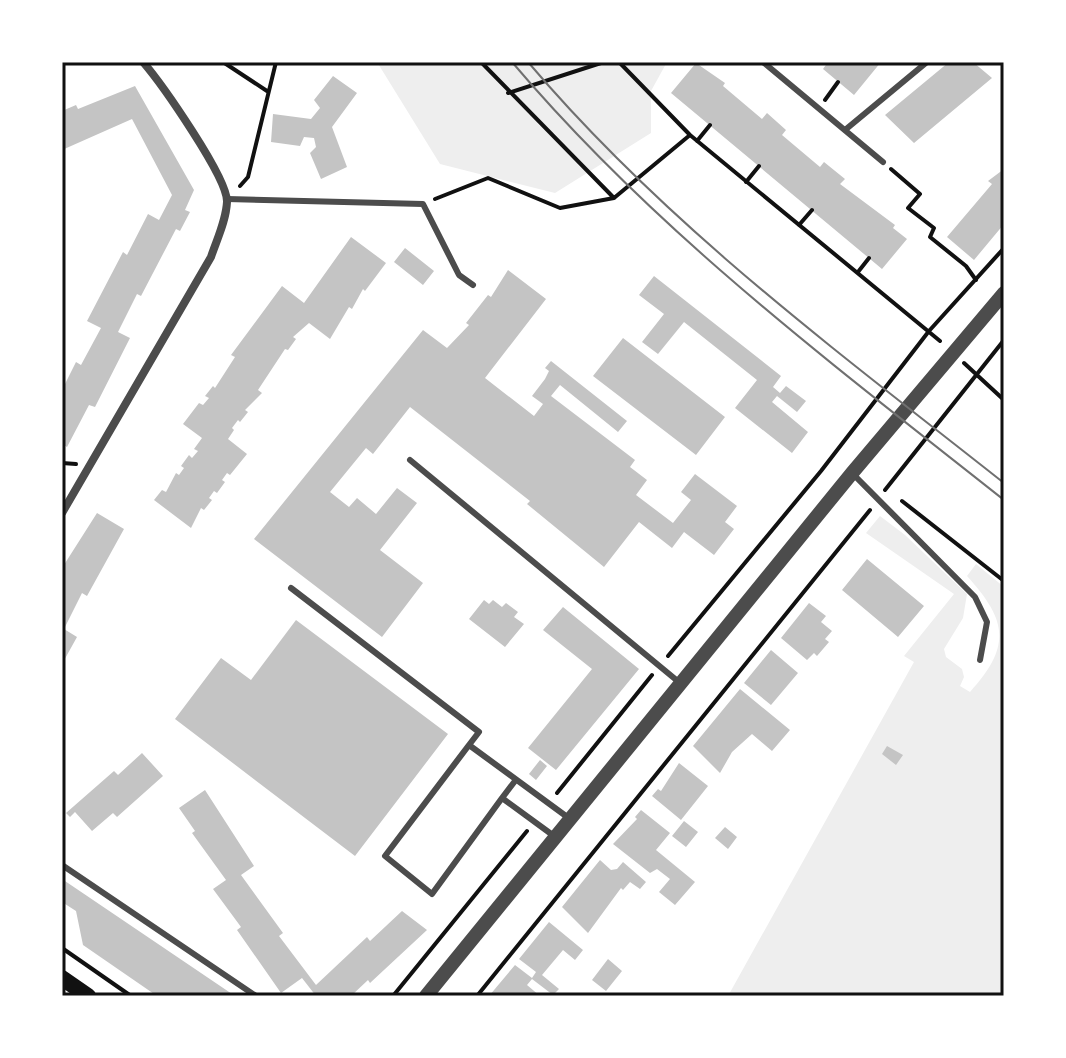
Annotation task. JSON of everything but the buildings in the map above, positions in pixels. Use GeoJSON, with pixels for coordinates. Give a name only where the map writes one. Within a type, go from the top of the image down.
{"type":"FeatureCollection","features":[{"type":"Feature","properties":{"kind":"main road"},"geometry":{"type":"LineString","coordinates":[[62,978],[88,996]]}},
{"type":"Feature","properties":{"kind":"street"},"geometry":{"type":"LineString","coordinates":[[62,513],[211,257],[222,228],[227,199],[215,170],[143,62]]}},
{"type":"Feature","properties":{"kind":"street"},"geometry":{"type":"LineString","coordinates":[[426,996],[855,469],[1004,293]]}},
{"type":"Feature","properties":{"kind":"lane"},"geometry":{"type":"LineString","coordinates":[[763,62],[883,162]]}},
{"type":"Feature","properties":{"kind":"lane"},"geometry":{"type":"LineString","coordinates":[[845,130],[927,62]]}},
{"type":"Feature","properties":{"kind":"lane"},"geometry":{"type":"LineString","coordinates":[[227,199],[423,204],[459,275],[473,285]]}},
{"type":"Feature","properties":{"kind":"lane"},"geometry":{"type":"LineString","coordinates":[[410,460],[680,683]]}},
{"type":"Feature","properties":{"kind":"lane"},"geometry":{"type":"LineString","coordinates":[[855,469],[880,499],[963,582],[984,610],[987,622],[980,660]]}},
{"type":"Feature","properties":{"kind":"lane"},"geometry":{"type":"LineString","coordinates":[[291,588],[479,732],[385,856],[432,894],[515,781]]}},
{"type":"Feature","properties":{"kind":"lane"},"geometry":{"type":"LineString","coordinates":[[469,745],[570,819]]}},
{"type":"Feature","properties":{"kind":"lane"},"geometry":{"type":"LineString","coordinates":[[502,798],[556,837]]}},
{"type":"Feature","properties":{"kind":"lane"},"geometry":{"type":"LineString","coordinates":[[62,865],[256,996]]}},
{"type":"Feature","properties":{"kind":"path"},"geometry":{"type":"LineString","coordinates":[[223,62],[268,92]]}},
{"type":"Feature","properties":{"kind":"path"},"geometry":{"type":"LineString","coordinates":[[227,199],[248,177],[276,62]]}},
{"type":"Feature","properties":{"kind":"path"},"geometry":{"type":"LineString","coordinates":[[481,62],[614,198]]}},
{"type":"Feature","properties":{"kind":"path"},"geometry":{"type":"LineString","coordinates":[[508,93],[604,62]]}},
{"type":"Feature","properties":{"kind":"path"},"geometry":{"type":"LineString","coordinates":[[619,62],[690,135],[929,331]]}},
{"type":"Feature","properties":{"kind":"path"},"geometry":{"type":"LineString","coordinates":[[819,108],[838,82]]}},
{"type":"Feature","properties":{"kind":"path"},"geometry":{"type":"LineString","coordinates":[[697,141],[710,125]]}},
{"type":"Feature","properties":{"kind":"path"},"geometry":{"type":"LineString","coordinates":[[423,204],[488,178],[560,208],[614,198],[690,135]]}},
{"type":"Feature","properties":{"kind":"path"},"geometry":{"type":"LineString","coordinates":[[883,162],[920,194],[908,208],[934,228],[930,237],[966,266],[976,280]]}},
{"type":"Feature","properties":{"kind":"path"},"geometry":{"type":"LineString","coordinates":[[746,182],[759,166]]}},
{"type":"Feature","properties":{"kind":"path"},"geometry":{"type":"LineString","coordinates":[[799,225],[812,210]]}},
{"type":"Feature","properties":{"kind":"path"},"geometry":{"type":"LineString","coordinates":[[548,804],[821,471],[929,331],[1004,248]]}},
{"type":"Feature","properties":{"kind":"path"},"geometry":{"type":"LineString","coordinates":[[858,272],[869,258]]}},
{"type":"Feature","properties":{"kind":"path"},"geometry":{"type":"LineString","coordinates":[[477,996],[880,499],[1004,340]]}},
{"type":"Feature","properties":{"kind":"path"},"geometry":{"type":"LineString","coordinates":[[976,374],[1004,400]]}},
{"type":"Feature","properties":{"kind":"path"},"geometry":{"type":"LineString","coordinates":[[855,469],[886,489],[1004,581]]}},
{"type":"Feature","properties":{"kind":"path"},"geometry":{"type":"LineString","coordinates":[[393,996],[535,822]]}},
{"type":"Feature","properties":{"kind":"path"},"geometry":{"type":"LineString","coordinates":[[62,948],[131,996]]}},
{"type":"Feature","properties":{"kind":"shaded area"},"geometry":{"type":"Polygon","coordinates":[[[377,62],[667,62],[651,91],[651,133],[555,193],[440,164],[377,62]]]}},
{"type":"Feature","properties":{"kind":"shaded area"},"geometry":{"type":"Polygon","coordinates":[[[880,516],[905,535],[967,594],[963,618],[944,649],[946,657],[962,669],[964,677],[960,686],[970,692],[993,661],[999,633],[990,606],[967,576],[976,564],[1004,587],[1004,996],[728,996],[914,662],[904,656],[954,594],[866,533],[880,516]]]}},
{"type":"Feature","properties":{"kind":"tram line"},"geometry":{"type":"LineString","coordinates":[[512,62],[567,124],[685,239],[810,346],[1004,500]]}},
{"type":"Feature","properties":{"kind":"tram line"},"geometry":{"type":"LineString","coordinates":[[528,62],[581,121],[695,232],[816,335],[1004,483]]}}]}
